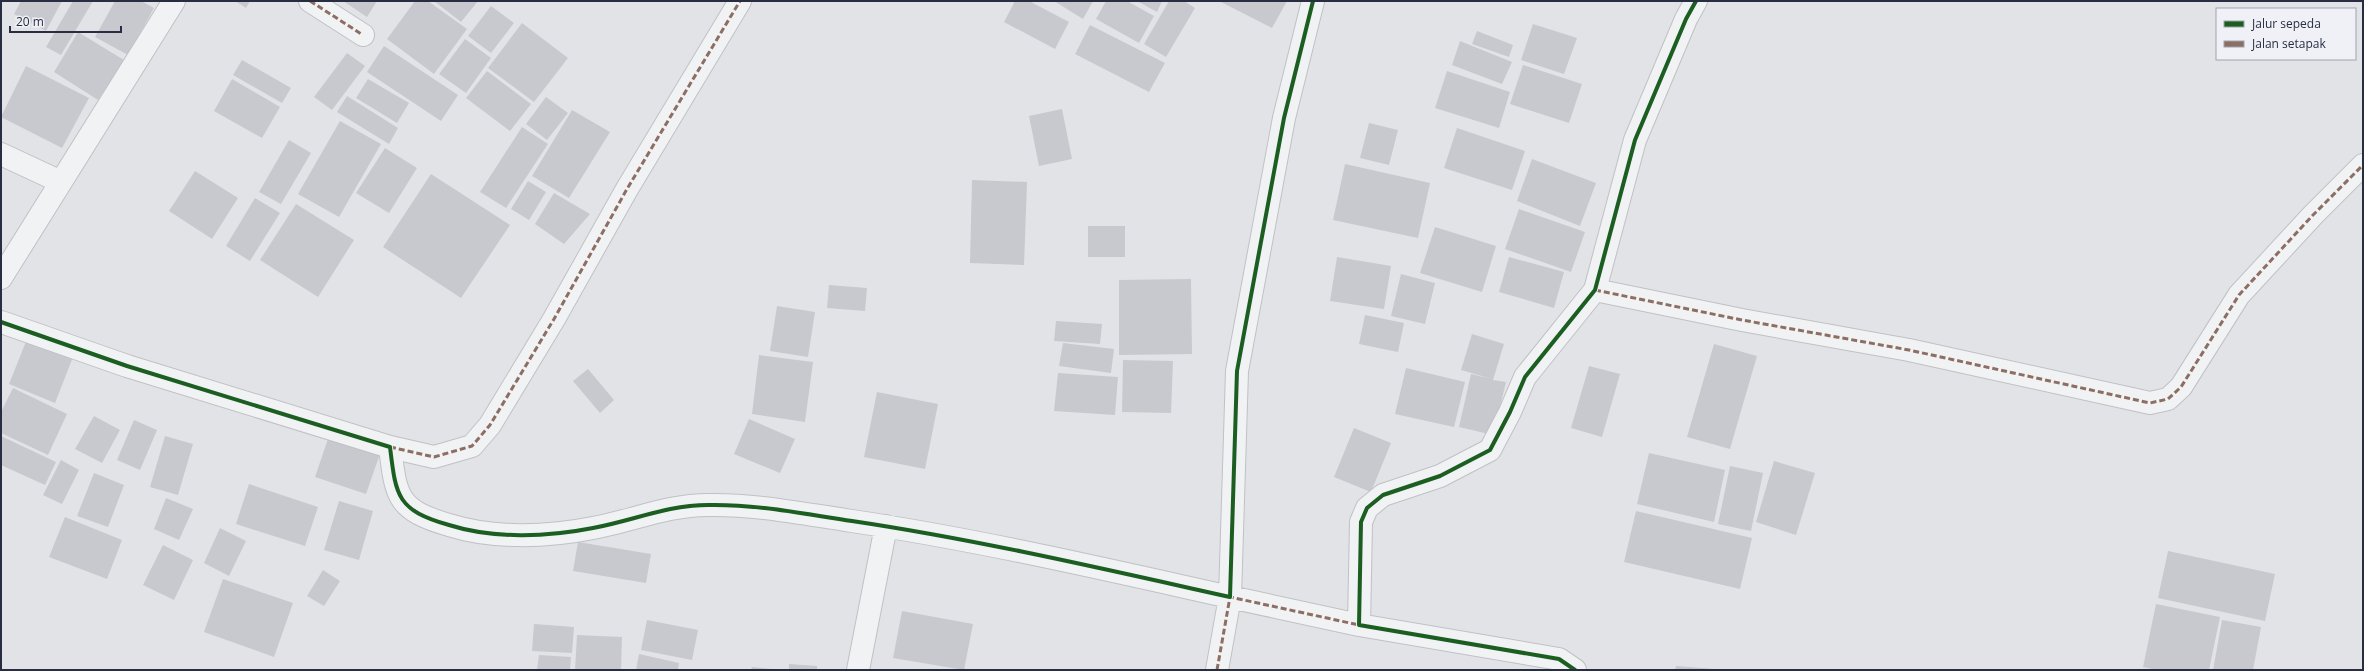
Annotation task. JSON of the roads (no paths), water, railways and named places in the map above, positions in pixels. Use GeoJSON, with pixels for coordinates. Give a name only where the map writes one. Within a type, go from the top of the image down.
{"type":"FeatureCollection","features":[{"type":"Feature","properties":{"kind":"street"},"geometry":{"type":"LineString","coordinates":[[1,278],[174,1]]}},
{"type":"Feature","properties":{"kind":"street"},"geometry":{"type":"LineString","coordinates":[[310,1],[364,35]]}},
{"type":"Feature","properties":{"kind":"street"},"geometry":{"type":"LineString","coordinates":[[1,322],[141,370],[390,447],[434,457],[472,446],[490,425],[554,319],[627,188],[740,1]]}},
{"type":"Feature","properties":{"kind":"street"},"geometry":{"type":"LineString","coordinates":[[1217,670],[1230,596],[1237,371],[1284,118],[1313,1]]}},
{"type":"Feature","properties":{"kind":"street"},"geometry":{"type":"LineString","coordinates":[[1359,625],[1361,522],[1367,508],[1383,495],[1440,476],[1490,450],[1510,412],[1524,377],[1595,290],[1635,140],[1686,19],[1696,1]]}},
{"type":"Feature","properties":{"kind":"street"},"geometry":{"type":"LineString","coordinates":[[1,154],[61,182]]}},
{"type":"Feature","properties":{"kind":"street"},"geometry":{"type":"LineString","coordinates":[[1595,290],[1742,320],[1909,350],[2150,403],[2168,399],[2181,387],[2239,295],[2313,215],[2363,165]]}},
{"type":"Feature","properties":{"kind":"street"},"geometry":{"type":"LineString","coordinates":[[390,447],[395,485],[400,500],[413,510],[450,526],[488,532],[539,534],[593,528],[660,509],[707,504],[765,508],[886,526],[1028,552],[1359,625],[1559,659],[1575,670]]}},
{"type":"Feature","properties":{"kind":"street"},"geometry":{"type":"LineString","coordinates":[[858,670],[886,526]]}}]}
